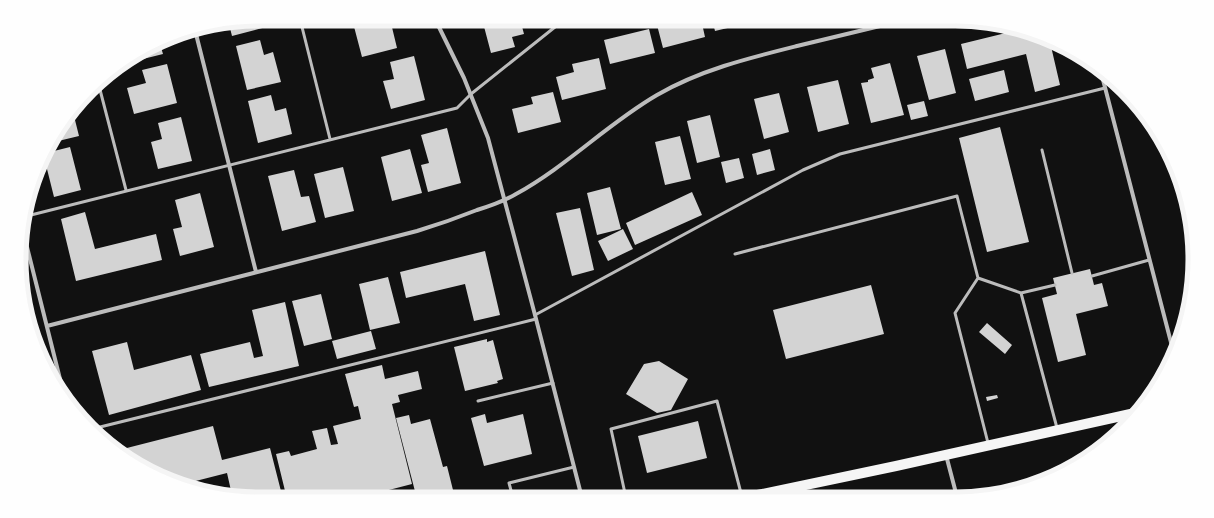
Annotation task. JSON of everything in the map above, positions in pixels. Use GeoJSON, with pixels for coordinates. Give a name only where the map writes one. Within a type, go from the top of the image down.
{"type":"FeatureCollection","features":[{"type":"Feature","properties":{"kind":"main road"},"geometry":{"type":"LineString","coordinates":[[770,492],[1129,414]]}},
{"type":"Feature","properties":{"kind":"street"},"geometry":{"type":"LineString","coordinates":[[438,26],[471,94],[488,138],[536,317],[580,492]]}},
{"type":"Feature","properties":{"kind":"street"},"geometry":{"type":"LineString","coordinates":[[47,326],[417,231],[446,222],[515,194],[565,162],[605,130],[644,103],[688,79],[760,55],[880,26]]}},
{"type":"Feature","properties":{"kind":"street"},"geometry":{"type":"LineString","coordinates":[[196,35],[256,272]]}},
{"type":"Feature","properties":{"kind":"street"},"geometry":{"type":"LineString","coordinates":[[1103,79],[1172,344]]}},
{"type":"Feature","properties":{"kind":"street"},"geometry":{"type":"LineString","coordinates":[[26,243],[61,382]]}},
{"type":"Feature","properties":{"kind":"street"},"geometry":{"type":"LineString","coordinates":[[946,455],[956,492]]}},
{"type":"Feature","properties":{"kind":"lane"},"geometry":{"type":"LineString","coordinates":[[302,26],[330,139]]}},
{"type":"Feature","properties":{"kind":"lane"},"geometry":{"type":"LineString","coordinates":[[30,215],[457,108],[471,94],[555,27]]}},
{"type":"Feature","properties":{"kind":"lane"},"geometry":{"type":"LineString","coordinates":[[98,428],[536,317],[803,170],[840,154],[1105,88]]}},
{"type":"Feature","properties":{"kind":"lane"},"geometry":{"type":"LineString","coordinates":[[100,89],[126,190]]}},
{"type":"Feature","properties":{"kind":"lane"},"geometry":{"type":"LineString","coordinates":[[1042,150],[1072,273]]}},
{"type":"Feature","properties":{"kind":"lane"},"geometry":{"type":"LineString","coordinates":[[735,254],[957,196],[978,278],[955,314],[989,445]]}},
{"type":"Feature","properties":{"kind":"lane"},"geometry":{"type":"LineString","coordinates":[[1092,276],[1150,260]]}},
{"type":"Feature","properties":{"kind":"lane"},"geometry":{"type":"LineString","coordinates":[[978,278],[1021,293],[1055,285]]}},
{"type":"Feature","properties":{"kind":"lane"},"geometry":{"type":"LineString","coordinates":[[1021,293],[1058,430]]}},
{"type":"Feature","properties":{"kind":"lane"},"geometry":{"type":"LineString","coordinates":[[478,401],[553,383]]}},
{"type":"Feature","properties":{"kind":"lane"},"geometry":{"type":"LineString","coordinates":[[625,492],[610,429],[717,402],[740,492]]}},
{"type":"Feature","properties":{"kind":"lane"},"geometry":{"type":"LineString","coordinates":[[511,492],[509,483],[574,467]]}},
{"type":"Feature","properties":{"kind":"building"},"geometry":{"type":"Polygon","coordinates":[[[266,26],[266,27],[232,36],[230,28],[266,26]]]}},
{"type":"Feature","properties":{"kind":"building"},"geometry":{"type":"Polygon","coordinates":[[[354,26],[392,26],[397,48],[362,57],[354,26]]]}},
{"type":"Feature","properties":{"kind":"building"},"geometry":{"type":"Polygon","coordinates":[[[484,26],[522,26],[524,34],[512,37],[515,47],[491,53],[484,26]]]}},
{"type":"Feature","properties":{"kind":"building"},"geometry":{"type":"Polygon","coordinates":[[[657,26],[703,26],[705,37],[663,48],[657,26]]]}},
{"type":"Feature","properties":{"kind":"building"},"geometry":{"type":"Polygon","coordinates":[[[714,26],[736,26],[715,31],[714,26]]]}},
{"type":"Feature","properties":{"kind":"building"},"geometry":{"type":"Polygon","coordinates":[[[649,29],[655,53],[610,64],[604,40],[649,29]]]}},
{"type":"Feature","properties":{"kind":"building"},"geometry":{"type":"Polygon","coordinates":[[[1009,32],[1030,38],[1051,47],[1060,85],[1035,92],[1026,54],[967,69],[961,44],[1009,32]]]}},
{"type":"Feature","properties":{"kind":"building"},"geometry":{"type":"Polygon","coordinates":[[[260,40],[264,55],[273,52],[281,82],[247,90],[236,46],[260,40]]]}},
{"type":"Feature","properties":{"kind":"building"},"geometry":{"type":"Polygon","coordinates":[[[161,48],[163,54],[137,61],[161,48]]]}},
{"type":"Feature","properties":{"kind":"building"},"geometry":{"type":"Polygon","coordinates":[[[945,49],[956,93],[929,100],[917,56],[945,49]]]}},
{"type":"Feature","properties":{"kind":"building"},"geometry":{"type":"Polygon","coordinates":[[[414,56],[425,100],[391,109],[383,81],[394,79],[390,62],[414,56]]]}},
{"type":"Feature","properties":{"kind":"building"},"geometry":{"type":"Polygon","coordinates":[[[599,58],[606,89],[562,100],[556,77],[574,72],[572,64],[599,58]]]}},
{"type":"Feature","properties":{"kind":"building"},"geometry":{"type":"Polygon","coordinates":[[[890,63],[904,115],[871,123],[861,83],[868,82],[868,80],[874,78],[871,68],[890,63]]]}},
{"type":"Feature","properties":{"kind":"building"},"geometry":{"type":"Polygon","coordinates":[[[167,64],[177,103],[134,114],[127,88],[146,83],[142,70],[167,64]]]}},
{"type":"Feature","properties":{"kind":"building"},"geometry":{"type":"Polygon","coordinates":[[[1004,70],[1009,92],[975,101],[969,79],[1004,70]]]}},
{"type":"Feature","properties":{"kind":"building"},"geometry":{"type":"Polygon","coordinates":[[[838,80],[849,124],[818,132],[807,87],[838,80]]]}},
{"type":"Feature","properties":{"kind":"building"},"geometry":{"type":"Polygon","coordinates":[[[553,92],[561,122],[518,133],[512,109],[533,104],[531,97],[553,92]]]}},
{"type":"Feature","properties":{"kind":"building"},"geometry":{"type":"Polygon","coordinates":[[[779,93],[789,132],[764,139],[754,99],[779,93]]]}},
{"type":"Feature","properties":{"kind":"building"},"geometry":{"type":"Polygon","coordinates":[[[271,95],[275,111],[286,108],[292,134],[258,143],[248,101],[271,95]]]}},
{"type":"Feature","properties":{"kind":"building"},"geometry":{"type":"Polygon","coordinates":[[[924,101],[928,116],[911,120],[907,105],[924,101]]]}},
{"type":"Feature","properties":{"kind":"building"},"geometry":{"type":"Polygon","coordinates":[[[710,115],[720,157],[697,163],[687,121],[710,115]]]}},
{"type":"Feature","properties":{"kind":"building"},"geometry":{"type":"Polygon","coordinates":[[[74,117],[79,136],[58,141],[74,117]]]}},
{"type":"Feature","properties":{"kind":"building"},"geometry":{"type":"Polygon","coordinates":[[[181,117],[192,161],[158,169],[151,142],[162,139],[158,123],[181,117]]]}},
{"type":"Feature","properties":{"kind":"building"},"geometry":{"type":"Polygon","coordinates":[[[1000,127],[1029,242],[987,252],[959,138],[1000,127]]]}},
{"type":"Feature","properties":{"kind":"building"},"geometry":{"type":"Polygon","coordinates":[[[447,128],[461,183],[428,192],[421,165],[429,163],[421,135],[447,128]]]}},
{"type":"Feature","properties":{"kind":"building"},"geometry":{"type":"Polygon","coordinates":[[[680,136],[691,179],[665,185],[655,142],[680,136]]]}},
{"type":"Feature","properties":{"kind":"building"},"geometry":{"type":"Polygon","coordinates":[[[70,147],[81,190],[54,197],[46,165],[52,151],[70,147]]]}},
{"type":"Feature","properties":{"kind":"building"},"geometry":{"type":"Polygon","coordinates":[[[410,149],[422,193],[392,201],[381,157],[410,149]]]}},
{"type":"Feature","properties":{"kind":"building"},"geometry":{"type":"Polygon","coordinates":[[[770,149],[775,170],[757,175],[752,154],[770,149]]]}},
{"type":"Feature","properties":{"kind":"building"},"geometry":{"type":"Polygon","coordinates":[[[739,158],[744,178],[726,183],[721,162],[739,158]]]}},
{"type":"Feature","properties":{"kind":"building"},"geometry":{"type":"Polygon","coordinates":[[[343,167],[354,211],[325,218],[314,174],[343,167]]]}},
{"type":"Feature","properties":{"kind":"building"},"geometry":{"type":"Polygon","coordinates":[[[294,170],[301,197],[309,196],[316,222],[282,231],[268,176],[294,170]]]}},
{"type":"Feature","properties":{"kind":"building"},"geometry":{"type":"Polygon","coordinates":[[[610,187],[621,229],[597,235],[587,193],[610,187]]]}},
{"type":"Feature","properties":{"kind":"building"},"geometry":{"type":"Polygon","coordinates":[[[692,192],[702,215],[635,245],[626,223],[692,192]]]}},
{"type":"Feature","properties":{"kind":"building"},"geometry":{"type":"Polygon","coordinates":[[[200,193],[214,247],[180,256],[173,229],[182,227],[175,200],[200,193]]]}},
{"type":"Feature","properties":{"kind":"building"},"geometry":{"type":"Polygon","coordinates":[[[580,208],[594,270],[572,276],[556,213],[580,208]]]}},
{"type":"Feature","properties":{"kind":"building"},"geometry":{"type":"Polygon","coordinates":[[[85,212],[95,249],[156,234],[162,260],[76,281],[61,219],[85,212]]]}},
{"type":"Feature","properties":{"kind":"building"},"geometry":{"type":"Polygon","coordinates":[[[623,229],[633,249],[608,261],[598,241],[623,229]]]}},
{"type":"Feature","properties":{"kind":"building"},"geometry":{"type":"Polygon","coordinates":[[[485,251],[500,315],[474,321],[465,284],[406,298],[400,272],[485,251]]]}},
{"type":"Feature","properties":{"kind":"building"},"geometry":{"type":"Polygon","coordinates":[[[1090,269],[1094,285],[1102,283],[1108,306],[1076,314],[1086,355],[1058,362],[1042,298],[1057,294],[1053,278],[1090,269]]]}},
{"type":"Feature","properties":{"kind":"building"},"geometry":{"type":"Polygon","coordinates":[[[388,277],[400,323],[370,330],[359,284],[388,277]]]}},
{"type":"Feature","properties":{"kind":"building"},"geometry":{"type":"Polygon","coordinates":[[[871,285],[884,334],[786,359],[773,310],[871,285]]]}},
{"type":"Feature","properties":{"kind":"building"},"geometry":{"type":"Polygon","coordinates":[[[321,294],[332,339],[304,346],[292,301],[321,294]]]}},
{"type":"Feature","properties":{"kind":"building"},"geometry":{"type":"Polygon","coordinates":[[[285,302],[299,366],[209,387],[200,354],[250,342],[254,358],[263,356],[252,310],[285,302]]]}},
{"type":"Feature","properties":{"kind":"building"},"geometry":{"type":"Polygon","coordinates":[[[987,323],[1012,345],[1005,354],[979,332],[987,323]]]}},
{"type":"Feature","properties":{"kind":"building"},"geometry":{"type":"Polygon","coordinates":[[[371,331],[376,349],[337,359],[332,341],[371,331]]]}},
{"type":"Feature","properties":{"kind":"building"},"geometry":{"type":"Polygon","coordinates":[[[487,339],[487,342],[493,340],[503,379],[497,381],[498,383],[465,391],[454,347],[487,339]]]}},
{"type":"Feature","properties":{"kind":"building"},"geometry":{"type":"Polygon","coordinates":[[[127,342],[134,370],[191,355],[201,390],[109,415],[92,351],[127,342]]]}},
{"type":"Feature","properties":{"kind":"building"},"geometry":{"type":"Polygon","coordinates":[[[659,361],[688,379],[671,410],[657,413],[626,394],[644,364],[659,361]]]}},
{"type":"Feature","properties":{"kind":"building"},"geometry":{"type":"Polygon","coordinates":[[[382,365],[385,379],[418,371],[422,389],[398,395],[400,402],[392,404],[412,484],[381,492],[285,492],[276,454],[289,451],[291,456],[317,449],[312,431],[327,428],[331,445],[338,444],[333,426],[361,419],[358,406],[354,407],[345,374],[382,365]]]}},
{"type":"Feature","properties":{"kind":"building"},"geometry":{"type":"Polygon","coordinates":[[[997,395],[998,398],[987,401],[986,397],[997,395]]]}},
{"type":"Feature","properties":{"kind":"building"},"geometry":{"type":"Polygon","coordinates":[[[485,414],[487,423],[523,414],[532,454],[484,466],[471,418],[485,414]]]}},
{"type":"Feature","properties":{"kind":"building"},"geometry":{"type":"Polygon","coordinates":[[[409,415],[411,424],[430,419],[443,467],[447,466],[454,492],[415,492],[396,418],[409,415]]]}},
{"type":"Feature","properties":{"kind":"building"},"geometry":{"type":"Polygon","coordinates":[[[698,421],[707,458],[647,473],[638,436],[698,421]]]}},
{"type":"Feature","properties":{"kind":"building"},"geometry":{"type":"Polygon","coordinates":[[[213,426],[222,460],[270,448],[281,492],[244,492],[231,490],[227,473],[192,482],[184,480],[142,461],[124,449],[213,426]]]}}]}
